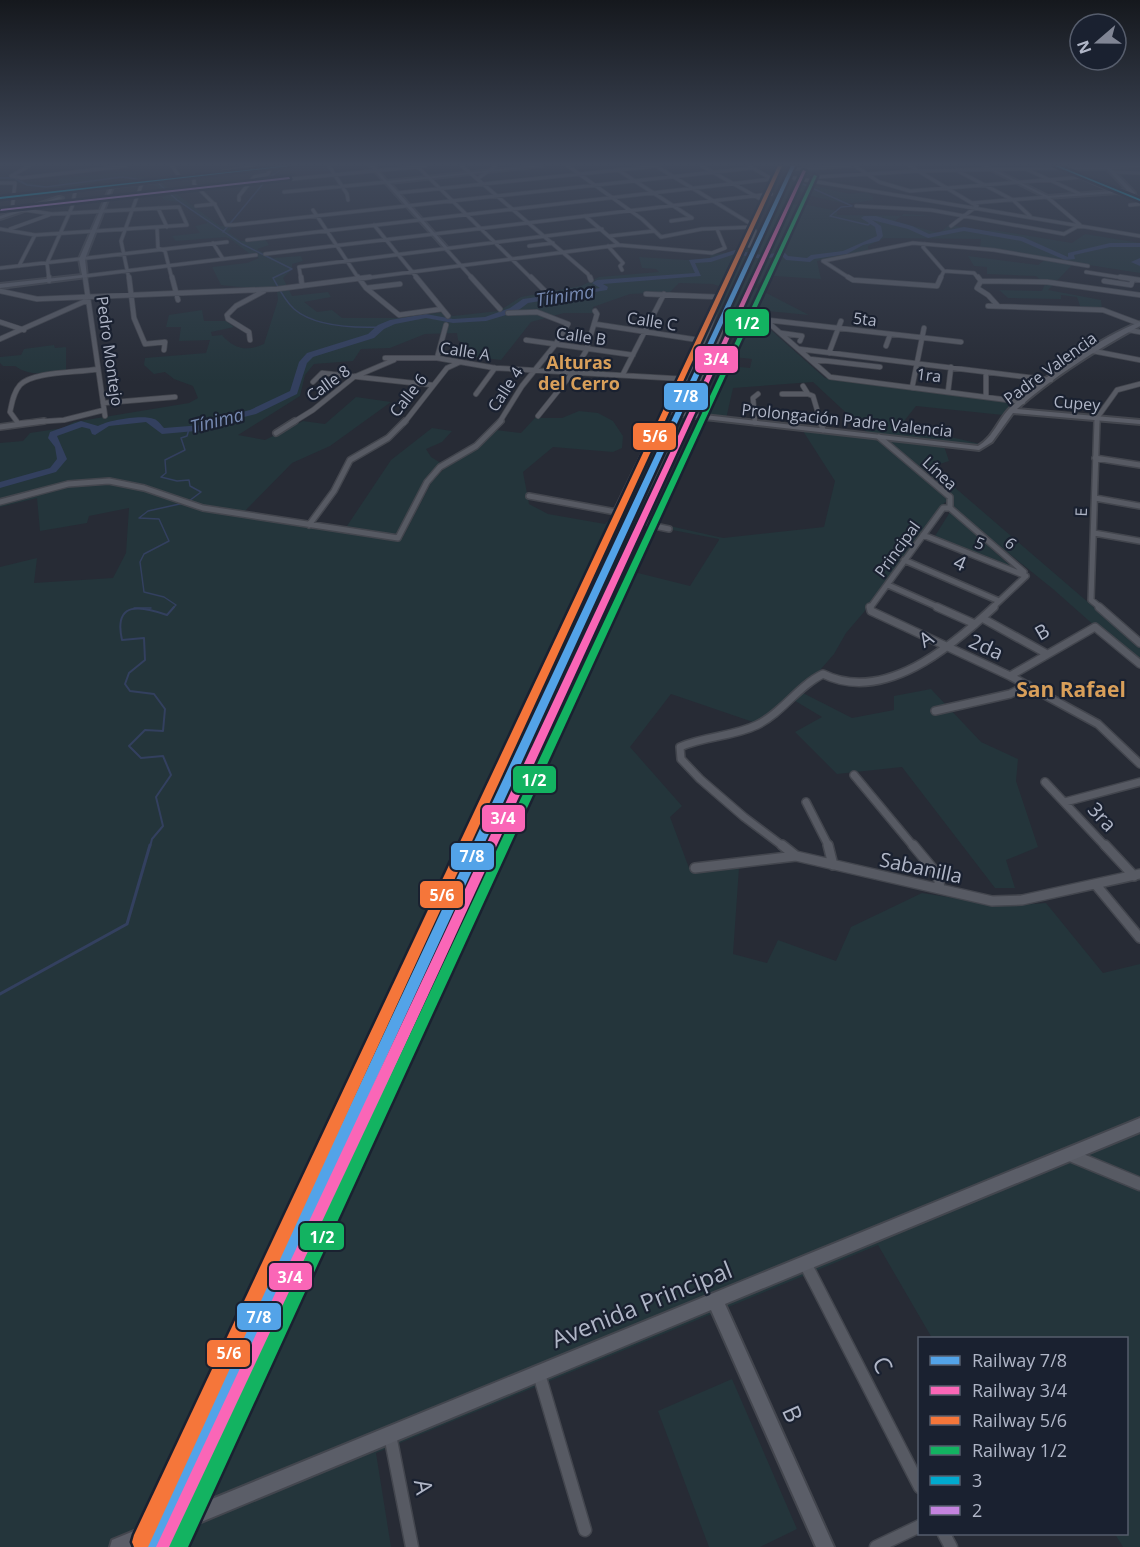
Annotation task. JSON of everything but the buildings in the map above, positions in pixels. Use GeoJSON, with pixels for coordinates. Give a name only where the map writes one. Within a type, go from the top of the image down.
{"type":"FeatureCollection","features":[{"type":"Feature","properties":{"kind":"street"},"geometry":{"type":"LineString","coordinates":[[19,266],[33,238]]}},
{"type":"Feature","properties":{"kind":"street"},"geometry":{"type":"LineString","coordinates":[[49,281],[47,263],[58,238]]}},
{"type":"Feature","properties":{"kind":"street"},"geometry":{"type":"LineString","coordinates":[[82,259],[90,238]]}},
{"type":"Feature","properties":{"kind":"street"},"geometry":{"type":"LineString","coordinates":[[122,238],[121,242],[128,270],[134,318],[145,344],[165,342],[164,350]]}},
{"type":"Feature","properties":{"kind":"street"},"geometry":{"type":"LineString","coordinates":[[158,238],[158,248],[165,251],[178,300]]}},
{"type":"Feature","properties":{"kind":"street"},"geometry":{"type":"LineString","coordinates":[[247,240],[263,238]]}},
{"type":"Feature","properties":{"kind":"street"},"geometry":{"type":"LineString","coordinates":[[330,238],[366,288],[399,315],[442,309]]}},
{"type":"Feature","properties":{"kind":"street"},"geometry":{"type":"LineString","coordinates":[[265,254],[400,238]]}},
{"type":"Feature","properties":{"kind":"street"},"geometry":{"type":"LineString","coordinates":[[437,238],[500,309]]}},
{"type":"Feature","properties":{"kind":"street"},"geometry":{"type":"LineString","coordinates":[[491,238],[545,291]]}},
{"type":"Feature","properties":{"kind":"street"},"geometry":{"type":"LineString","coordinates":[[302,286],[299,267],[529,238]]}},
{"type":"Feature","properties":{"kind":"street"},"geometry":{"type":"LineString","coordinates":[[547,238],[588,274],[591,280]]}},
{"type":"Feature","properties":{"kind":"street"},"geometry":{"type":"LineString","coordinates":[[612,238],[619,245]]}},
{"type":"Feature","properties":{"kind":"street"},"geometry":{"type":"LineString","coordinates":[[1,288],[38,299],[266,290],[564,254],[619,245],[712,253],[725,248],[721,238]]}},
{"type":"Feature","properties":{"kind":"street"},"geometry":{"type":"LineString","coordinates":[[749,246],[752,238]]}},
{"type":"Feature","properties":{"kind":"street"},"geometry":{"type":"LineString","coordinates":[[386,240],[448,316]]}},
{"type":"Feature","properties":{"kind":"street"},"geometry":{"type":"LineString","coordinates":[[0,268],[227,242]]}},
{"type":"Feature","properties":{"kind":"street"},"geometry":{"type":"LineString","coordinates":[[213,243],[223,259]]}},
{"type":"Feature","properties":{"kind":"street"},"geometry":{"type":"LineString","coordinates":[[529,246],[553,243]]}},
{"type":"Feature","properties":{"kind":"street"},"geometry":{"type":"LineString","coordinates":[[944,271],[937,286],[853,280],[823,261],[913,243],[984,249],[1089,266],[1078,289]]}},
{"type":"Feature","properties":{"kind":"street"},"geometry":{"type":"LineString","coordinates":[[925,244],[924,249],[944,271],[974,273],[981,281],[1047,282],[1078,289],[1140,295]]}},
{"type":"Feature","properties":{"kind":"street"},"geometry":{"type":"LineString","coordinates":[[608,246],[623,263],[620,266],[622,270]]}},
{"type":"Feature","properties":{"kind":"street"},"geometry":{"type":"LineString","coordinates":[[1,288],[256,255]]}},
{"type":"Feature","properties":{"kind":"street","name":"Pedro Montejo"},"geometry":{"type":"LineString","coordinates":[[18,423],[64,420],[105,413],[82,259]]}},
{"type":"Feature","properties":{"kind":"street"},"geometry":{"type":"LineString","coordinates":[[1086,272],[1140,280]]}},
{"type":"Feature","properties":{"kind":"street"},"geometry":{"type":"LineString","coordinates":[[1104,281],[1131,285],[1133,279]]}},
{"type":"Feature","properties":{"kind":"street"},"geometry":{"type":"LineString","coordinates":[[981,281],[977,288],[988,295],[998,306]]}},
{"type":"Feature","properties":{"kind":"street"},"geometry":{"type":"LineString","coordinates":[[366,288],[400,284]]}},
{"type":"Feature","properties":{"kind":"street"},"geometry":{"type":"LineString","coordinates":[[1118,292],[1120,284]]}},
{"type":"Feature","properties":{"kind":"street"},"geometry":{"type":"LineString","coordinates":[[529,496],[616,512],[655,430],[705,341],[715,318],[721,289]]}},
{"type":"Feature","properties":{"kind":"street"},"geometry":{"type":"LineString","coordinates":[[250,340],[249,332],[228,319],[227,315],[236,306],[266,290]]}},
{"type":"Feature","properties":{"kind":"street"},"geometry":{"type":"LineString","coordinates":[[646,294],[718,297]]}},
{"type":"Feature","properties":{"kind":"street"},"geometry":{"type":"LineString","coordinates":[[623,374],[664,294]]}},
{"type":"Feature","properties":{"kind":"street"},"geometry":{"type":"LineString","coordinates":[[0,339],[24,330],[88,298]]}},
{"type":"Feature","properties":{"kind":"street"},"geometry":{"type":"LineString","coordinates":[[988,306],[1103,310],[1140,324]]}},
{"type":"Feature","properties":{"kind":"street"},"geometry":{"type":"LineString","coordinates":[[538,416],[574,371],[586,351],[585,348],[595,324],[596,311]]}},
{"type":"Feature","properties":{"kind":"street","name":"Calle 4"},"geometry":{"type":"LineString","coordinates":[[309,525],[398,537],[427,483],[440,467],[476,446],[504,418],[533,370],[555,345],[568,324],[563,320],[537,312],[508,313]]}},
{"type":"Feature","properties":{"kind":"street"},"geometry":{"type":"LineString","coordinates":[[762,314],[810,359],[880,367]]}},
{"type":"Feature","properties":{"kind":"street","name":"5ta"},"geometry":{"type":"LineString","coordinates":[[767,320],[961,342]]}},
{"type":"Feature","properties":{"kind":"street"},"geometry":{"type":"LineString","coordinates":[[829,352],[841,321]]}},
{"type":"Feature","properties":{"kind":"street"},"geometry":{"type":"LineString","coordinates":[[0,322],[24,330]]}},
{"type":"Feature","properties":{"kind":"street","name":"Calle C"},"geometry":{"type":"LineString","coordinates":[[595,324],[705,341]]}},
{"type":"Feature","properties":{"kind":"street","name":"Padre Valencia"},"geometry":{"type":"LineString","coordinates":[[987,445],[1011,411],[1093,351],[1140,324]]}},
{"type":"Feature","properties":{"kind":"street"},"geometry":{"type":"LineString","coordinates":[[437,358],[446,325]]}},
{"type":"Feature","properties":{"kind":"street"},"geometry":{"type":"LineString","coordinates":[[912,388],[924,328]]}},
{"type":"Feature","properties":{"kind":"street"},"geometry":{"type":"LineString","coordinates":[[669,529],[650,525],[642,519],[658,478],[711,364],[721,330]]}},
{"type":"Feature","properties":{"kind":"street"},"geometry":{"type":"LineString","coordinates":[[1129,330],[1140,332]]}},
{"type":"Feature","properties":{"kind":"street"},"geometry":{"type":"LineString","coordinates":[[780,333],[802,336],[800,341]]}},
{"type":"Feature","properties":{"kind":"street"},"geometry":{"type":"LineString","coordinates":[[886,346],[890,335]]}},
{"type":"Feature","properties":{"kind":"street","name":"Calle B"},"geometry":{"type":"LineString","coordinates":[[526,340],[633,355]]}},
{"type":"Feature","properties":{"kind":"street"},"geometry":{"type":"LineString","coordinates":[[799,349],[1051,380]]}},
{"type":"Feature","properties":{"kind":"street"},"geometry":{"type":"LineString","coordinates":[[1093,351],[1140,360]]}},
{"type":"Feature","properties":{"kind":"street","name":"Calle A"},"geometry":{"type":"LineString","coordinates":[[385,358],[437,358],[495,368],[685,379]]}},
{"type":"Feature","properties":{"kind":"street","name":"Calle 8"},"geometry":{"type":"LineString","coordinates":[[276,433],[313,410],[354,376],[397,358]]}},
{"type":"Feature","properties":{"kind":"street","name":"1ra"},"geometry":{"type":"LineString","coordinates":[[810,359],[831,377],[986,397],[1021,404]]}},
{"type":"Feature","properties":{"kind":"street"},"geometry":{"type":"LineString","coordinates":[[876,383],[881,359]]}},
{"type":"Feature","properties":{"kind":"street","name":"Calle 6"},"geometry":{"type":"LineString","coordinates":[[309,525],[334,491],[350,460],[388,438],[401,427],[447,368],[461,362]]}},
{"type":"Feature","properties":{"kind":"street"},"geometry":{"type":"LineString","coordinates":[[948,392],[951,367]]}},
{"type":"Feature","properties":{"kind":"street"},"geometry":{"type":"LineString","coordinates":[[476,394],[495,368]]}},
{"type":"Feature","properties":{"kind":"street"},"geometry":{"type":"LineString","coordinates":[[0,427],[18,423],[10,412],[11,400],[15,391],[29,377],[98,369]]}},
{"type":"Feature","properties":{"kind":"street"},"geometry":{"type":"LineString","coordinates":[[986,372],[986,397]]}},
{"type":"Feature","properties":{"kind":"street"},"geometry":{"type":"LineString","coordinates":[[313,382],[321,373],[432,385]]}},
{"type":"Feature","properties":{"kind":"street"},"geometry":{"type":"LineString","coordinates":[[1097,418],[1105,403],[1117,390],[1140,384]]}},
{"type":"Feature","properties":{"kind":"street"},"geometry":{"type":"LineString","coordinates":[[803,386],[808,394]]}},
{"type":"Feature","properties":{"kind":"street"},"geometry":{"type":"LineString","coordinates":[[755,423],[753,398],[759,394]]}},
{"type":"Feature","properties":{"kind":"street"},"geometry":{"type":"LineString","coordinates":[[782,394],[813,396],[823,430]]}},
{"type":"Feature","properties":{"kind":"street"},"geometry":{"type":"LineString","coordinates":[[103,403],[175,397]]}},
{"type":"Feature","properties":{"kind":"street"},"geometry":{"type":"LineString","coordinates":[[1021,404],[1020,409],[1026,412]]}},
{"type":"Feature","properties":{"kind":"street","name":"Prolongación Padre Valencia"},"geometry":{"type":"LineString","coordinates":[[667,411],[688,416],[979,448],[987,445]]}},
{"type":"Feature","properties":{"kind":"street","name":"Cupey"},"geometry":{"type":"LineString","coordinates":[[1011,411],[1140,422]]}},
{"type":"Feature","properties":{"kind":"street","name":"E"},"geometry":{"type":"LineString","coordinates":[[1097,418],[1091,600],[1140,643]]}},
{"type":"Feature","properties":{"kind":"street","name":"Línea"},"geometry":{"type":"LineString","coordinates":[[879,437],[950,497],[950,508]]}},
{"type":"Feature","properties":{"kind":"street"},"geometry":{"type":"LineString","coordinates":[[1095,458],[1140,465]]}},
{"type":"Feature","properties":{"kind":"street"},"geometry":{"type":"LineString","coordinates":[[0,502],[82,482],[111,481],[176,498],[203,508],[309,525]]}},
{"type":"Feature","properties":{"kind":"street"},"geometry":{"type":"LineString","coordinates":[[1095,498],[1140,506]]}},
{"type":"Feature","properties":{"kind":"street","name":"Principal"},"geometry":{"type":"LineString","coordinates":[[871,612],[870,607],[943,508],[950,508]]}},
{"type":"Feature","properties":{"kind":"street","name":"6"},"geometry":{"type":"LineString","coordinates":[[950,508],[1026,576]]}},
{"type":"Feature","properties":{"kind":"street"},"geometry":{"type":"LineString","coordinates":[[1094,533],[1140,541]]}},
{"type":"Feature","properties":{"kind":"street","name":"5"},"geometry":{"type":"LineString","coordinates":[[923,535],[1026,576]]}},
{"type":"Feature","properties":{"kind":"street","name":"4"},"geometry":{"type":"LineString","coordinates":[[904,560],[999,601]]}},
{"type":"Feature","properties":{"kind":"street","name":"A"},"geometry":{"type":"LineString","coordinates":[[796,856],[744,817],[700,779],[681,759],[680,747],[690,742],[747,729],[765,721],[815,678],[823,674],[840,682],[856,684],[883,680],[916,667],[949,648],[1026,576]]}},
{"type":"Feature","properties":{"kind":"street"},"geometry":{"type":"LineString","coordinates":[[888,585],[975,624]]}},
{"type":"Feature","properties":{"kind":"street","name":"2da"},"geometry":{"type":"LineString","coordinates":[[871,612],[1010,676],[1098,724],[1140,764]]}},
{"type":"Feature","properties":{"kind":"street"},"geometry":{"type":"LineString","coordinates":[[982,618],[1047,654]]}},
{"type":"Feature","properties":{"kind":"street","name":"B"},"geometry":{"type":"LineString","coordinates":[[1010,676],[1095,627],[1140,664]]}},
{"type":"Feature","properties":{"kind":"street"},"geometry":{"type":"LineString","coordinates":[[934,711],[1010,694],[1028,685]]}},
{"type":"Feature","properties":{"kind":"street"},"geometry":{"type":"LineString","coordinates":[[854,775],[938,875],[940,889]]}},
{"type":"Feature","properties":{"kind":"street","name":"3ra"},"geometry":{"type":"LineString","coordinates":[[1045,782],[1137,875]]}},
{"type":"Feature","properties":{"kind":"street"},"geometry":{"type":"LineString","coordinates":[[1065,802],[1140,782]]}},
{"type":"Feature","properties":{"kind":"street"},"geometry":{"type":"LineString","coordinates":[[806,802],[831,851],[832,865]]}},
{"type":"Feature","properties":{"kind":"street","name":"Sabanilla"},"geometry":{"type":"LineString","coordinates":[[695,868],[796,856],[992,901],[1022,900],[1137,875]]}},
{"type":"Feature","properties":{"kind":"street"},"geometry":{"type":"LineString","coordinates":[[1096,885],[1140,938]]}},
{"type":"Feature","properties":{"kind":"street","name":"Avenida Principal"},"geometry":{"type":"LineString","coordinates":[[119,1547],[1140,1125]]}},
{"type":"Feature","properties":{"kind":"street"},"geometry":{"type":"LineString","coordinates":[[1068,1154],[1140,1184]]}},
{"type":"Feature","properties":{"kind":"street","name":"C"},"geometry":{"type":"LineString","coordinates":[[805,1263],[918,1483]]}},
{"type":"Feature","properties":{"kind":"street","name":"B"},"geometry":{"type":"LineString","coordinates":[[715,1301],[825,1547]]}},
{"type":"Feature","properties":{"kind":"street"},"geometry":{"type":"LineString","coordinates":[[539,1374],[585,1530]]}},
{"type":"Feature","properties":{"kind":"street","name":"A"},"geometry":{"type":"LineString","coordinates":[[390,1435],[412,1547]]}},
{"type":"Feature","properties":{"kind":"street"},"geometry":{"type":"LineString","coordinates":[[876,1547],[918,1527]]}},
{"type":"Feature","properties":{"kind":"shaded area"},"geometry":{"type":"Polygon","coordinates":[[[174,238],[211,238],[176,241],[174,238]]]}},
{"type":"Feature","properties":{"kind":"shaded area"},"geometry":{"type":"Polygon","coordinates":[[[228,238],[237,238],[241,241],[265,239],[269,245],[257,249],[273,258],[301,256],[303,261],[292,264],[292,269],[283,278],[292,296],[328,292],[331,297],[304,302],[317,312],[332,310],[342,318],[397,318],[444,312],[453,316],[499,311],[521,297],[581,286],[599,277],[659,272],[656,269],[642,268],[639,257],[686,260],[710,258],[711,254],[746,250],[750,248],[755,238],[884,238],[868,246],[868,250],[817,261],[821,279],[774,276],[753,286],[809,315],[758,310],[764,324],[825,378],[1017,402],[1003,415],[916,406],[901,425],[980,444],[943,443],[949,461],[931,467],[1140,647],[1140,666],[1053,589],[945,502],[846,633],[834,654],[801,692],[852,718],[894,710],[894,696],[931,689],[981,742],[1018,759],[1016,781],[1038,847],[1006,860],[1015,888],[995,888],[902,767],[837,774],[795,732],[822,717],[792,699],[756,723],[671,694],[630,747],[682,806],[670,817],[689,868],[739,868],[733,954],[767,963],[778,940],[836,961],[851,927],[922,893],[1006,906],[1046,903],[1103,973],[1140,964],[1140,1547],[1123,1547],[1116,1535],[1128,1535],[1128,1337],[931,1337],[878,1245],[376,1453],[391,1547],[0,1547],[0,567],[37,558],[34,583],[113,578],[126,553],[129,508],[89,516],[87,523],[40,531],[37,498],[0,507],[0,443],[23,441],[30,433],[63,428],[74,422],[189,403],[198,398],[193,386],[174,379],[165,372],[154,374],[144,365],[145,358],[206,353],[210,340],[179,341],[181,327],[166,327],[169,315],[202,310],[204,321],[226,321],[234,327],[211,332],[212,336],[222,335],[241,348],[252,348],[264,344],[278,300],[277,291],[221,285],[212,267],[247,263],[259,258],[228,238]],[[679,283],[670,292],[630,294],[593,307],[594,313],[564,313],[531,322],[501,360],[460,355],[466,346],[458,340],[457,333],[425,334],[390,348],[361,349],[353,361],[314,364],[305,375],[300,396],[238,435],[265,440],[303,421],[325,424],[356,397],[391,402],[330,446],[292,463],[243,513],[345,529],[391,460],[432,428],[452,431],[442,442],[426,449],[431,457],[444,465],[426,479],[395,537],[402,539],[432,481],[444,469],[469,454],[467,452],[496,430],[521,433],[535,418],[562,418],[579,411],[598,413],[613,421],[623,436],[622,448],[613,452],[553,447],[523,472],[529,504],[548,514],[605,524],[616,512],[705,341],[724,288],[713,284],[679,283]],[[731,310],[710,364],[750,368],[752,359],[734,357],[743,314],[731,310]],[[813,382],[733,388],[726,419],[870,435],[813,382]],[[694,420],[652,522],[723,538],[824,527],[835,481],[803,431],[694,420]],[[636,523],[618,568],[690,586],[719,539],[636,523]],[[622,524],[459,870],[404,1003],[630,525],[622,524]]]}},
{"type":"Feature","properties":{"kind":"shaded area"},"geometry":{"type":"Polygon","coordinates":[[[903,238],[1043,238],[1072,243],[1079,238],[1111,238],[1140,243],[1140,273],[980,248],[981,239],[903,238]]]}},
{"type":"Feature","properties":{"kind":"shaded area"},"geometry":{"type":"Polygon","coordinates":[[[968,256],[1038,265],[1046,259],[1072,265],[1048,290],[1101,300],[1102,309],[1081,309],[1077,297],[1061,295],[1061,299],[1008,298],[999,290],[1042,291],[1045,284],[1036,276],[987,274],[987,267],[974,266],[968,256]]]}},
{"type":"Feature","properties":{"kind":"shaded area"},"geometry":{"type":"Polygon","coordinates":[[[54,345],[55,348],[66,347],[66,372],[33,373],[15,366],[3,366],[0,363],[0,357],[21,355],[24,349],[54,345]]]}},
{"type":"Feature","properties":{"kind":"shaded area"},"geometry":{"type":"Polygon","coordinates":[[[950,512],[1014,569],[935,536],[950,512]]]}},
{"type":"Feature","properties":{"kind":"shaded area"},"geometry":{"type":"Polygon","coordinates":[[[732,1379],[797,1529],[760,1547],[709,1547],[658,1411],[732,1379]]]}},
{"type":"Feature","properties":{"kind":"waterway"},"geometry":{"type":"LineString","coordinates":[[233,238],[292,269],[273,278],[282,295],[294,309],[303,315],[313,320],[336,325],[381,327]]}},
{"type":"Feature","properties":{"kind":"waterway","name":"Tíinima"},"geometry":{"type":"LineString","coordinates":[[0,485],[53,470],[62,459],[59,447],[52,438],[53,434],[81,424],[94,427],[95,432],[107,424],[146,419],[153,421],[162,431],[204,428],[217,421],[253,412],[294,392],[303,362],[310,355],[371,336],[381,327],[393,322],[426,316],[453,321],[486,319],[513,310],[526,301],[605,289],[595,283],[597,282],[699,275],[691,261],[711,260],[735,252],[762,257],[784,254],[786,258],[810,260],[811,257],[845,253],[878,238]]}},
{"type":"Feature","properties":{"kind":"waterway","name":"Tíinima"},"geometry":{"type":"LineString","coordinates":[[1018,238],[1067,259],[1073,258],[1070,254],[1110,245],[1140,245]]}},
{"type":"Feature","properties":{"kind":"waterway","name":"Tíinima"},"geometry":{"type":"LineString","coordinates":[[1140,260],[1134,262],[1140,264]]}},
{"type":"Feature","properties":{"kind":"waterway","name":"Tínima"},"geometry":{"type":"LineString","coordinates":[[189,429],[187,436],[181,438],[185,450],[165,460],[166,473],[161,477],[177,481],[189,480],[190,486],[201,492],[189,501]]}},
{"type":"Feature","properties":{"kind":"waterway"},"geometry":{"type":"LineString","coordinates":[[174,607],[176,605],[164,597],[144,592],[140,562],[144,554],[169,541],[159,519],[139,518],[148,511],[184,503]]}},
{"type":"Feature","properties":{"kind":"waterway"},"geometry":{"type":"LineString","coordinates":[[139,608],[167,615],[174,607]]}},
{"type":"Feature","properties":{"kind":"waterway"},"geometry":{"type":"LineString","coordinates":[[134,608],[139,608]]}},
{"type":"Feature","properties":{"kind":"waterway"},"geometry":{"type":"LineString","coordinates":[[139,608],[151,608]]}},
{"type":"Feature","properties":{"kind":"waterway"},"geometry":{"type":"LineString","coordinates":[[139,608],[126,612],[120,627],[122,640],[144,638],[145,660],[129,673],[125,684],[130,691],[154,694],[165,709],[163,731],[145,730],[129,746],[141,758],[163,756],[171,775],[156,797],[163,826],[152,839],[150,847]]}},
{"type":"Feature","properties":{"kind":"waterway"},"geometry":{"type":"LineString","coordinates":[[0,994],[127,924],[150,845]]}},
{"type":"Feature","properties":{"kind":"rail line","name":"5/6"},"geometry":{"type":"LineString","coordinates":[[141,1542],[746,238]]}},
{"type":"Feature","properties":{"kind":"rail line","name":"7/8"},"geometry":{"type":"LineString","coordinates":[[152,1547],[759,238]]}},
{"type":"Feature","properties":{"kind":"rail line","name":"3/4"},"geometry":{"type":"LineString","coordinates":[[165,1547],[773,238]]}},
{"type":"Feature","properties":{"kind":"rail line","name":"1/2"},"geometry":{"type":"LineString","coordinates":[[178,1547],[786,238]]}},
{"type":"Feature","properties":{"kind":"district","name":"Alturas del Cerro"},"geometry":{"type":"Point","coordinates":[579,373]}},
{"type":"Feature","properties":{"kind":"district","name":"San Rafael"},"geometry":{"type":"Point","coordinates":[1071,690]}}]}
